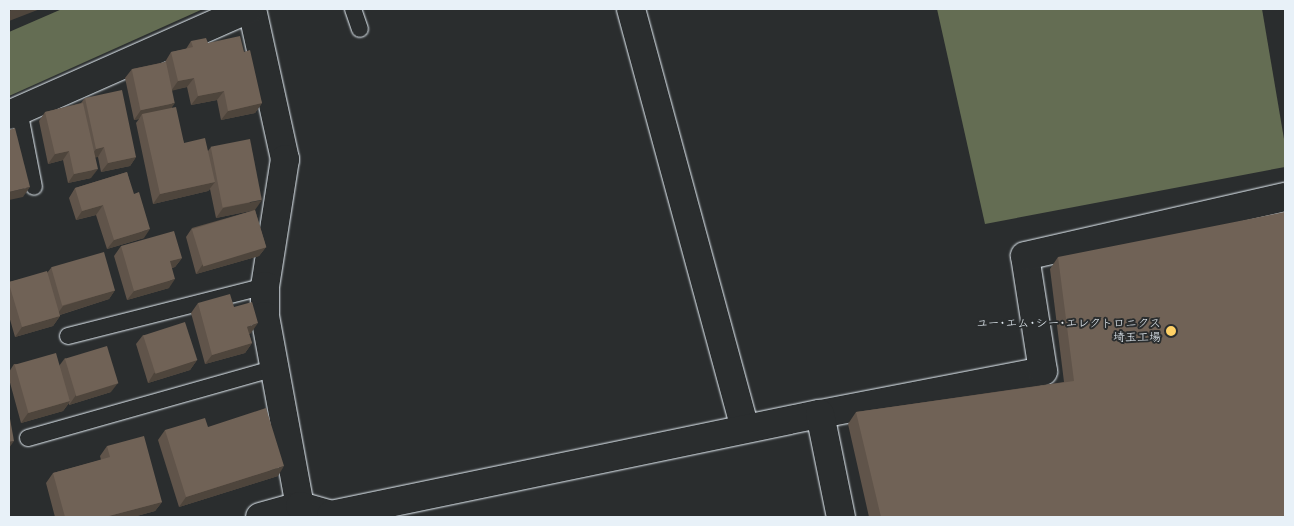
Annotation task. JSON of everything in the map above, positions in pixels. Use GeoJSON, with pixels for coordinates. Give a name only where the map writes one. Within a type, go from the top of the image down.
{"type":"FeatureCollection","features":[{"type":"Feature","properties":{"kind":"street"},"geometry":{"type":"LineString","coordinates":[[14,113],[248,9]]}},
{"type":"Feature","properties":{"kind":"street"},"geometry":{"type":"LineString","coordinates":[[252,9],[285,159],[264,286],[265,316],[272,369],[300,506]]}},
{"type":"Feature","properties":{"kind":"street"},"geometry":{"type":"LineString","coordinates":[[631,9],[745,428]]}},
{"type":"Feature","properties":{"kind":"street"},"geometry":{"type":"LineString","coordinates":[[260,517],[300,506],[331,516],[745,428],[1043,371],[1025,256],[1285,197]]}},
{"type":"Feature","properties":{"kind":"street"},"geometry":{"type":"LineString","coordinates":[[820,414],[841,517]]}},
{"type":"Feature","properties":{"kind":"lane"},"geometry":{"type":"LineString","coordinates":[[353,9],[360,29]]}},
{"type":"Feature","properties":{"kind":"lane"},"geometry":{"type":"LineString","coordinates":[[14,113],[34,186]]}},
{"type":"Feature","properties":{"kind":"lane"},"geometry":{"type":"LineString","coordinates":[[68,336],[264,286]]}},
{"type":"Feature","properties":{"kind":"lane"},"geometry":{"type":"LineString","coordinates":[[28,438],[272,369]]}},
{"type":"Feature","properties":{"kind":"green space"},"geometry":{"type":"Polygon","coordinates":[[[62,9],[203,9],[9,96],[9,32],[62,9]]]}},
{"type":"Feature","properties":{"kind":"green space"},"geometry":{"type":"Polygon","coordinates":[[[937,9],[1262,9],[1285,145],[1285,167],[985,224],[937,9]]]}},
{"type":"Feature","properties":{"kind":"building"},"geometry":{"type":"Polygon","coordinates":[[[240,36],[244,52],[250,50],[262,103],[228,111],[224,91],[198,96],[194,78],[178,81],[171,52],[193,47],[191,41],[206,38],[208,43],[240,36]]]}},
{"type":"Feature","properties":{"kind":"building"},"geometry":{"type":"Polygon","coordinates":[[[166,62],[175,103],[140,110],[132,69],[166,62]]]}},
{"type":"Feature","properties":{"kind":"building"},"geometry":{"type":"Polygon","coordinates":[[[122,90],[136,157],[108,163],[104,147],[96,149],[85,98],[122,90]]]}},
{"type":"Feature","properties":{"kind":"building"},"geometry":{"type":"Polygon","coordinates":[[[83,103],[98,169],[74,174],[69,151],[55,154],[45,112],[83,103]]]}},
{"type":"Feature","properties":{"kind":"building"},"geometry":{"type":"Polygon","coordinates":[[[176,107],[184,143],[205,138],[215,182],[160,194],[142,114],[176,107]]]}},
{"type":"Feature","properties":{"kind":"building"},"geometry":{"type":"Polygon","coordinates":[[[15,128],[30,187],[9,192],[9,130],[15,128]]]}},
{"type":"Feature","properties":{"kind":"building"},"geometry":{"type":"Polygon","coordinates":[[[250,139],[262,200],[223,207],[211,147],[250,139]]]}},
{"type":"Feature","properties":{"kind":"building"},"geometry":{"type":"Polygon","coordinates":[[[127,172],[134,194],[139,192],[150,229],[114,240],[103,205],[82,211],[75,188],[127,172]]]}},
{"type":"Feature","properties":{"kind":"building"},"geometry":{"type":"Polygon","coordinates":[[[255,210],[266,247],[203,267],[192,229],[255,210]]]}},
{"type":"Feature","properties":{"kind":"building","name":"ユー･エム･シー･エレクトロニクス 埼玉工場"},"geometry":{"type":"Polygon","coordinates":[[[1285,212],[1285,517],[881,517],[856,412],[1074,381],[1058,257],[1285,212]]]}},
{"type":"Feature","properties":{"kind":"building"},"geometry":{"type":"Polygon","coordinates":[[[174,231],[182,258],[170,261],[175,279],[134,291],[121,246],[174,231]]]}},
{"type":"Feature","properties":{"kind":"building"},"geometry":{"type":"Polygon","coordinates":[[[104,252],[115,290],[62,306],[51,267],[104,252]]]}},
{"type":"Feature","properties":{"kind":"building"},"geometry":{"type":"Polygon","coordinates":[[[47,271],[60,316],[22,327],[9,282],[47,271]]]}},
{"type":"Feature","properties":{"kind":"building"},"geometry":{"type":"Polygon","coordinates":[[[230,294],[234,307],[252,302],[258,323],[247,327],[252,343],[212,355],[198,303],[230,294]]]}},
{"type":"Feature","properties":{"kind":"building"},"geometry":{"type":"Polygon","coordinates":[[[185,322],[197,360],[156,374],[143,336],[185,322]]]}},
{"type":"Feature","properties":{"kind":"building"},"geometry":{"type":"Polygon","coordinates":[[[107,346],[118,383],[76,396],[65,359],[107,346]]]}},
{"type":"Feature","properties":{"kind":"building"},"geometry":{"type":"Polygon","coordinates":[[[56,353],[70,401],[28,413],[15,365],[56,353]]]}},
{"type":"Feature","properties":{"kind":"building"},"geometry":{"type":"Polygon","coordinates":[[[266,408],[284,466],[186,497],[165,430],[205,418],[208,427],[266,408]]]}},
{"type":"Feature","properties":{"kind":"building"},"geometry":{"type":"Polygon","coordinates":[[[9,413],[14,441],[9,442],[9,413]]]}},
{"type":"Feature","properties":{"kind":"building"},"geometry":{"type":"Polygon","coordinates":[[[144,436],[162,502],[105,517],[65,517],[53,473],[110,457],[107,446],[144,436]]]}},
{"type":"Feature","properties":{"kind":"place","name":"ユー･エム･シー･エレクトロニクス 埼玉工場"},"geometry":{"type":"Point","coordinates":[1171,331]}}]}
